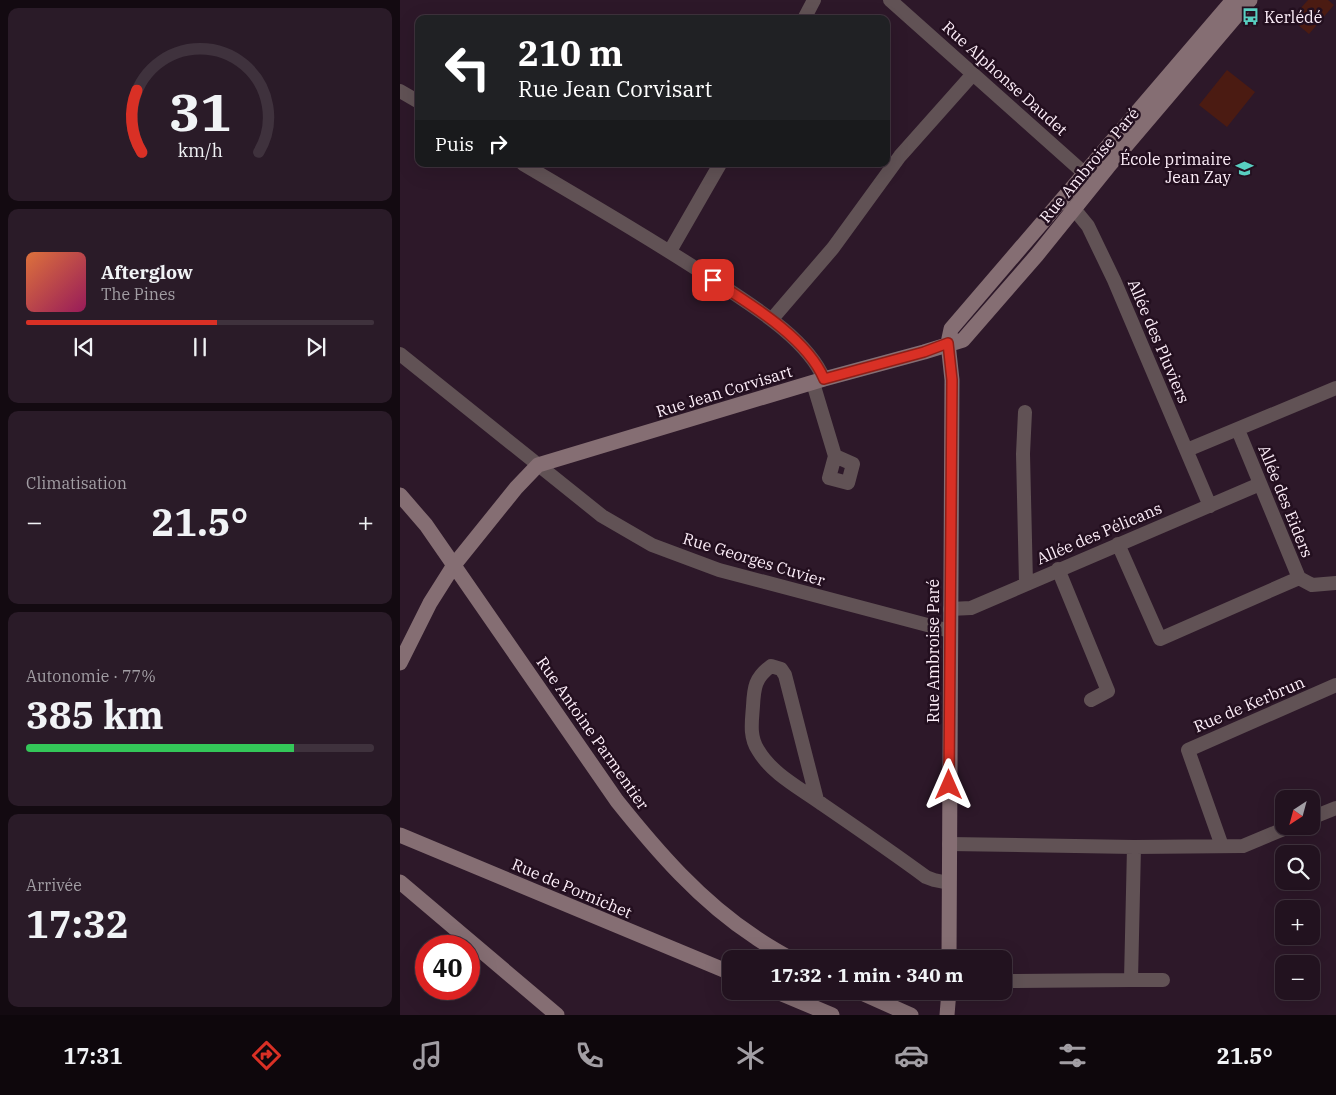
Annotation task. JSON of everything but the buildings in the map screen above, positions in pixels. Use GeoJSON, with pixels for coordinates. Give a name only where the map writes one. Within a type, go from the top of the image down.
{"type":"FeatureCollection","features":[{"type":"Feature","properties":{"kind":"street"},"geometry":{"type":"LineString","coordinates":[[806,15],[814,0]]}},
{"type":"Feature","properties":{"kind":"street","name":"Rue Alphonse Daudet"},"geometry":{"type":"LineString","coordinates":[[890,0],[1090,178]]}},
{"type":"Feature","properties":{"kind":"street","name":"Rue Ambroise Paré"},"geometry":{"type":"LineString","coordinates":[[948,343],[963,340],[1037,255],[1073,210],[1090,178],[1233,0]]}},
{"type":"Feature","properties":{"kind":"street","name":"Rue Ambroise Paré"},"geometry":{"type":"LineString","coordinates":[[949,950],[952,380],[948,343],[952,329],[1062,199],[1090,178],[1250,0]]}},
{"type":"Feature","properties":{"kind":"street"},"geometry":{"type":"LineString","coordinates":[[772,319],[833,248],[900,156],[973,74]]}},
{"type":"Feature","properties":{"kind":"street"},"geometry":{"type":"LineString","coordinates":[[400,91],[415,100]]}},
{"type":"Feature","properties":{"kind":"street"},"geometry":{"type":"LineString","coordinates":[[527,167],[670,251],[772,319],[814,359],[835,456]]}},
{"type":"Feature","properties":{"kind":"street"},"geometry":{"type":"LineString","coordinates":[[670,251],[718,167]]}},
{"type":"Feature","properties":{"kind":"street","name":"Allée des Pluviers"},"geometry":{"type":"LineString","coordinates":[[1062,199],[1088,226],[1114,280],[1210,506]]}},
{"type":"Feature","properties":{"kind":"street","name":"Rue Jean Corvisart"},"geometry":{"type":"LineString","coordinates":[[538,465],[818,381],[924,352],[948,343]]}},
{"type":"Feature","properties":{"kind":"street","name":"Rue Georges Cuvier"},"geometry":{"type":"LineString","coordinates":[[400,354],[602,516],[652,545],[719,570],[950,631]]}},
{"type":"Feature","properties":{"kind":"street"},"geometry":{"type":"LineString","coordinates":[[1187,450],[1336,388]]}},
{"type":"Feature","properties":{"kind":"street"},"geometry":{"type":"LineString","coordinates":[[1025,412],[1023,454],[1026,583]]}},
{"type":"Feature","properties":{"kind":"street","name":"Allée des Eiders"},"geometry":{"type":"LineString","coordinates":[[1238,430],[1299,578],[1312,585],[1336,583]]}},
{"type":"Feature","properties":{"kind":"street"},"geometry":{"type":"LineString","coordinates":[[400,663],[430,603],[454,565],[516,488],[538,465]]}},
{"type":"Feature","properties":{"kind":"street","name":"Allée des Pélicans"},"geometry":{"type":"LineString","coordinates":[[950,609],[970,608],[1260,484]]}},
{"type":"Feature","properties":{"kind":"street","name":"Rue Antoine Parmentier"},"geometry":{"type":"LineString","coordinates":[[400,495],[426,525],[617,801],[684,879],[754,937],[776,950]]}},
{"type":"Feature","properties":{"kind":"street"},"geometry":{"type":"LineString","coordinates":[[1118,544],[1160,639],[1299,578]]}},
{"type":"Feature","properties":{"kind":"street"},"geometry":{"type":"LineString","coordinates":[[1058,569],[1108,692],[1091,700]]}},
{"type":"Feature","properties":{"kind":"street"},"geometry":{"type":"LineString","coordinates":[[817,800],[785,675],[781,669],[771,666],[764,671],[754,686],[751,734],[757,749],[766,762],[817,800],[926,876],[934,880],[949,882]]}},
{"type":"Feature","properties":{"kind":"street","name":"Rue de Kerbrun"},"geometry":{"type":"LineString","coordinates":[[1222,846],[1188,750],[1336,685]]}},
{"type":"Feature","properties":{"kind":"street"},"geometry":{"type":"LineString","coordinates":[[1320,814],[1336,808]]}},
{"type":"Feature","properties":{"kind":"street"},"geometry":{"type":"LineString","coordinates":[[949,844],[1134,847],[1243,846],[1275,833]]}},
{"type":"Feature","properties":{"kind":"street","name":"Rue de Pornichet"},"geometry":{"type":"LineString","coordinates":[[400,836],[722,969]]}},
{"type":"Feature","properties":{"kind":"street"},"geometry":{"type":"LineString","coordinates":[[1131,980],[1134,847]]}},
{"type":"Feature","properties":{"kind":"street"},"geometry":{"type":"LineString","coordinates":[[400,882],[557,1015]]}},
{"type":"Feature","properties":{"kind":"street"},"geometry":{"type":"LineString","coordinates":[[1012,981],[1162,980]]}},
{"type":"Feature","properties":{"kind":"street"},"geometry":{"type":"LineString","coordinates":[[796,1000],[832,1015]]}},
{"type":"Feature","properties":{"kind":"street"},"geometry":{"type":"LineString","coordinates":[[877,1000],[911,1015]]}},
{"type":"Feature","properties":{"kind":"street"},"geometry":{"type":"LineString","coordinates":[[947,1015],[948,1000]]}},
{"type":"Feature","properties":{"kind":"shaded area"},"geometry":{"type":"Polygon","coordinates":[[[1308,0],[1328,0],[1334,5],[1309,34],[1291,19],[1308,0]]]}},
{"type":"Feature","properties":{"kind":"shaded area"},"geometry":{"type":"Polygon","coordinates":[[[1227,70],[1255,92],[1227,127],[1199,105],[1227,70]]]}},
{"type":"Feature","properties":{"kind":"place","name":"Kerlédé"},"geometry":{"type":"Point","coordinates":[1250,17]}},
{"type":"Feature","properties":{"kind":"place","name":"École primaire Jean Zay"},"geometry":{"type":"Point","coordinates":[1245,168]}},
{"type":"Feature","properties":{"kind":"route"},"geometry":{"type":"LineString","coordinates":[[713,280],[772,319],[814,359],[824,379],[924,352],[948,343],[952,380],[949,785]]}}]}
